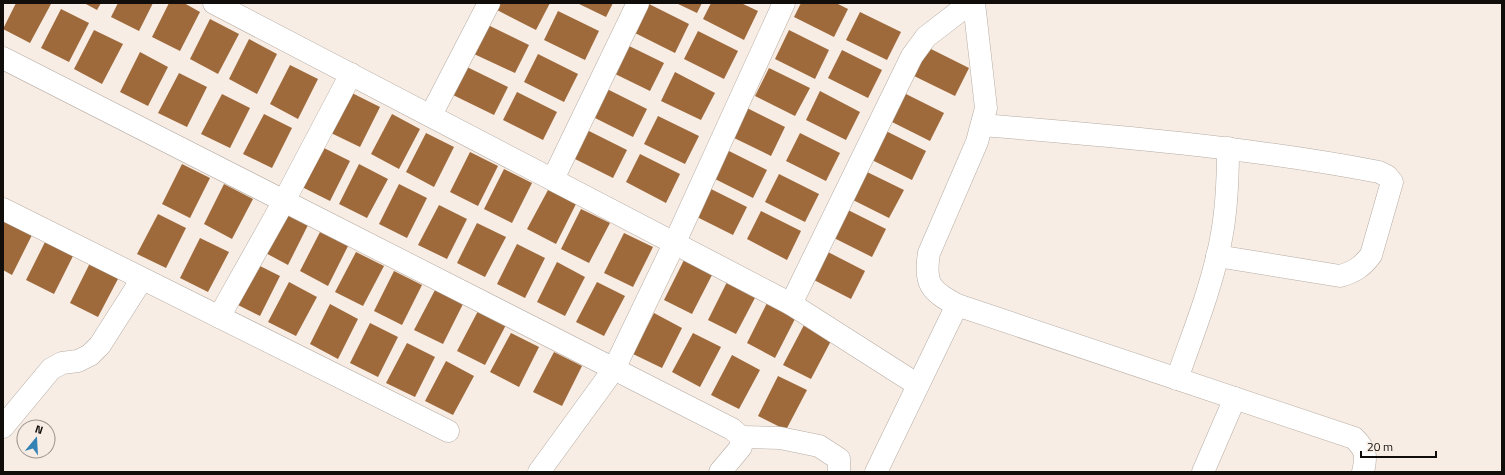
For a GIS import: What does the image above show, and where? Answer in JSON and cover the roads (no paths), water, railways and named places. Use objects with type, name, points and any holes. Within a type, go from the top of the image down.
[{"type":"street","points":[[214,3],[791,304],[918,385]]},
{"type":"street","points":[[431,115],[489,3]]},
{"type":"street","points":[[553,179],[638,3]]},
{"type":"street","points":[[539,472],[614,369],[784,3]]},
{"type":"street","points":[[791,304],[912,56],[926,37],[970,3]]},
{"type":"street","points":[[974,3],[986,108],[982,126],[930,253],[926,270],[930,285],[942,298],[957,305],[1354,438],[1364,447],[1366,459],[1363,472]]},
{"type":"street","points":[[3,58],[732,429],[741,436],[780,438],[819,446],[839,459],[839,472]]},
{"type":"street","points":[[219,317],[284,201],[351,74]]},
{"type":"street","points":[[982,126],[1132,137],[1310,159],[1379,172],[1387,176],[1392,182],[1371,255],[1364,264],[1353,273],[1340,276],[1217,256]]},
{"type":"street","points":[[1177,379],[1209,286],[1217,256],[1225,213],[1228,148]]},
{"type":"street","points":[[3,209],[448,431]]},
{"type":"street","points":[[3,427],[51,369],[62,363],[78,361],[90,355],[100,345],[142,278]]},
{"type":"street","points":[[876,472],[957,305]]},
{"type":"street","points":[[1203,472],[1235,398]]},
{"type":"street","points":[[720,472],[741,447],[741,436]]}]
